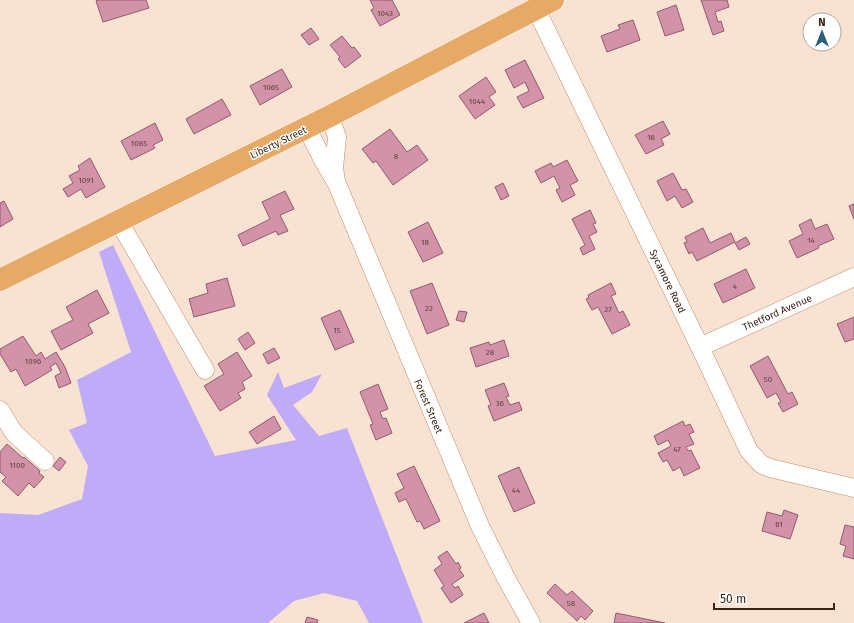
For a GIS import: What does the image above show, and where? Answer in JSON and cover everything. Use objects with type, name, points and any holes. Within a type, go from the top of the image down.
[{"type":"main road","name":"Liberty Street","points":[[0,280],[118,220],[307,128],[544,5]]},
{"type":"street","name":"Sycamore Road","points":[[544,5],[749,451],[757,461],[770,468],[854,488]]},
{"type":"street","name":"Forest Street","points":[[330,116],[336,129],[337,137],[334,168],[336,184]]},
{"type":"street","name":"Forest Street","points":[[307,128],[322,160],[336,184],[476,520],[531,623]]},
{"type":"street","points":[[118,220],[205,370]]},
{"type":"street","name":"Thetford Avenue","points":[[700,347],[854,277]]},
{"type":"street","points":[[0,410],[14,433],[45,461]]},
{"type":"shaded area","points":[[113,245],[215,456],[296,440],[267,395],[278,372],[284,388],[322,374],[312,392],[293,405],[319,436],[347,428],[423,623],[369,623],[357,601],[324,593],[294,601],[268,623],[0,623],[0,513],[38,515],[82,499],[88,466],[69,430],[87,423],[77,380],[131,352],[99,252]]},
{"type":"building","points":[[146,0],[149,8],[103,22],[96,1]]},
{"type":"building","points":[[370,0],[392,0],[400,15],[380,26],[371,10],[374,8]]},
{"type":"building","points":[[701,0],[727,0],[729,7],[715,12],[718,22],[721,21],[724,31],[713,35]]},
{"type":"building","points":[[676,5],[684,30],[665,36],[657,12]]},
{"type":"building","points":[[633,20],[640,40],[607,52],[601,36],[620,29],[618,25]]},
{"type":"building","points":[[311,28],[319,39],[309,45],[301,35]]},
{"type":"building","points":[[342,36],[361,56],[345,68],[338,59],[340,57],[330,45]]},
{"type":"building","points":[[525,60],[544,98],[523,108],[517,97],[529,91],[525,82],[514,88],[505,70]]},
{"type":"building","points":[[282,69],[292,87],[260,105],[250,86]]},
{"type":"building","points":[[486,77],[496,92],[489,97],[495,105],[475,119],[459,96]]},
{"type":"building","points":[[222,99],[231,115],[194,134],[186,119]]},
{"type":"building","points":[[663,121],[670,134],[661,139],[664,145],[646,154],[635,135]]},
{"type":"building","points":[[155,123],[163,140],[153,145],[155,148],[131,160],[121,141]]},
{"type":"building","points":[[390,129],[407,152],[417,145],[428,160],[393,185],[376,161],[373,163],[362,149]]},
{"type":"building","points":[[90,158],[105,187],[86,198],[81,189],[68,197],[63,189],[73,183],[69,176],[80,170],[78,166]]},
{"type":"building","points":[[567,160],[578,181],[570,185],[575,195],[562,202],[556,190],[560,188],[554,176],[541,183],[535,171],[551,163],[553,167]]},
{"type":"building","points":[[673,173],[682,190],[686,189],[693,202],[682,208],[675,196],[667,201],[657,181]]},
{"type":"building","points":[[503,183],[509,196],[501,200],[495,187]]},
{"type":"building","points":[[285,191],[294,209],[280,215],[288,231],[278,235],[276,231],[243,246],[238,235],[270,219],[262,202]]},
{"type":"building","points":[[4,201],[13,219],[0,227],[0,203]]},
{"type":"building","points":[[854,204],[854,219],[849,206]]},
{"type":"building","points":[[590,210],[596,223],[593,224],[597,232],[589,236],[595,249],[583,255],[580,248],[585,245],[572,219]]},
{"type":"building","points":[[811,219],[815,229],[827,224],[834,239],[797,258],[789,241],[803,234],[799,225]]},
{"type":"building","points":[[428,222],[443,253],[423,262],[408,232]]},
{"type":"building","points":[[703,228],[710,243],[731,233],[735,242],[697,261],[692,252],[689,254],[684,243],[687,242],[685,237]]},
{"type":"building","points":[[746,237],[750,244],[739,250],[735,243]]},
{"type":"building","points":[[746,269],[755,288],[723,303],[714,284]]},
{"type":"building","points":[[227,278],[235,306],[194,317],[189,299],[208,293],[206,284]]},
{"type":"building","points":[[432,283],[449,325],[427,334],[410,291]]},
{"type":"building","points":[[611,283],[616,294],[611,296],[619,313],[623,311],[630,325],[612,334],[598,307],[592,310],[586,299],[589,298],[588,295]]},
{"type":"building","points":[[97,290],[109,313],[88,324],[93,333],[61,350],[51,331],[73,320],[66,307]]},
{"type":"building","points":[[340,310],[354,342],[335,350],[321,318]]},
{"type":"building","points":[[459,311],[467,312],[464,322],[456,320]]},
{"type":"building","points":[[854,317],[854,339],[845,342],[837,324]]},
{"type":"building","points":[[248,332],[255,343],[245,350],[238,339]]},
{"type":"building","points":[[23,336],[36,356],[41,352],[45,359],[56,352],[65,367],[71,383],[59,388],[55,376],[61,373],[56,363],[50,367],[52,370],[25,386],[16,369],[11,372],[0,354],[0,349]]},
{"type":"building","points":[[504,340],[509,356],[476,367],[470,348],[489,342],[490,345]]},
{"type":"building","points":[[274,348],[280,358],[268,364],[263,354]]},
{"type":"building","points":[[237,352],[252,376],[242,382],[245,389],[238,393],[241,398],[220,411],[204,386],[224,374],[218,364]]},
{"type":"building","points":[[768,356],[788,394],[792,392],[798,404],[783,412],[778,403],[781,402],[776,393],[767,398],[750,366]]},
{"type":"building","points":[[504,383],[509,396],[506,397],[510,405],[519,402],[522,410],[494,421],[488,406],[491,405],[485,390]]},
{"type":"building","points":[[378,384],[388,409],[380,412],[383,419],[386,418],[392,433],[376,440],[370,425],[373,424],[360,392]]},
{"type":"building","points":[[274,416],[281,429],[257,444],[249,432]]},
{"type":"building","points":[[683,421],[685,426],[690,424],[694,432],[689,434],[694,444],[686,447],[688,451],[691,450],[700,468],[684,476],[680,467],[673,471],[667,460],[663,462],[658,453],[671,446],[668,440],[658,445],[654,436]]},
{"type":"building","points":[[7,444],[40,471],[39,473],[44,477],[34,488],[29,483],[18,496],[2,481],[6,477],[0,472],[0,452]]},
{"type":"building","points":[[60,457],[66,462],[59,471],[53,466]]},
{"type":"building","points":[[414,466],[440,521],[424,529],[420,521],[417,522],[406,499],[399,502],[395,493],[404,488],[397,474]]},
{"type":"building","points":[[519,467],[535,503],[514,512],[498,476]]},
{"type":"building","points":[[784,510],[798,515],[790,539],[762,531],[767,512],[782,516]]},
{"type":"building","points":[[845,525],[854,527],[854,559],[843,556],[846,546],[840,544]]},
{"type":"building","points":[[447,551],[456,564],[458,562],[461,568],[459,569],[464,576],[452,584],[455,588],[458,586],[463,595],[451,603],[441,588],[444,586],[434,570],[442,564],[438,557]]},
{"type":"building","points":[[555,584],[567,595],[572,591],[593,611],[585,620],[581,616],[577,621],[547,593]]},
{"type":"building","points":[[484,613],[489,623],[464,623]]},
{"type":"building","points":[[616,613],[665,623],[614,623]]},
{"type":"building","points":[[307,617],[318,620],[317,623],[305,623]]}]
